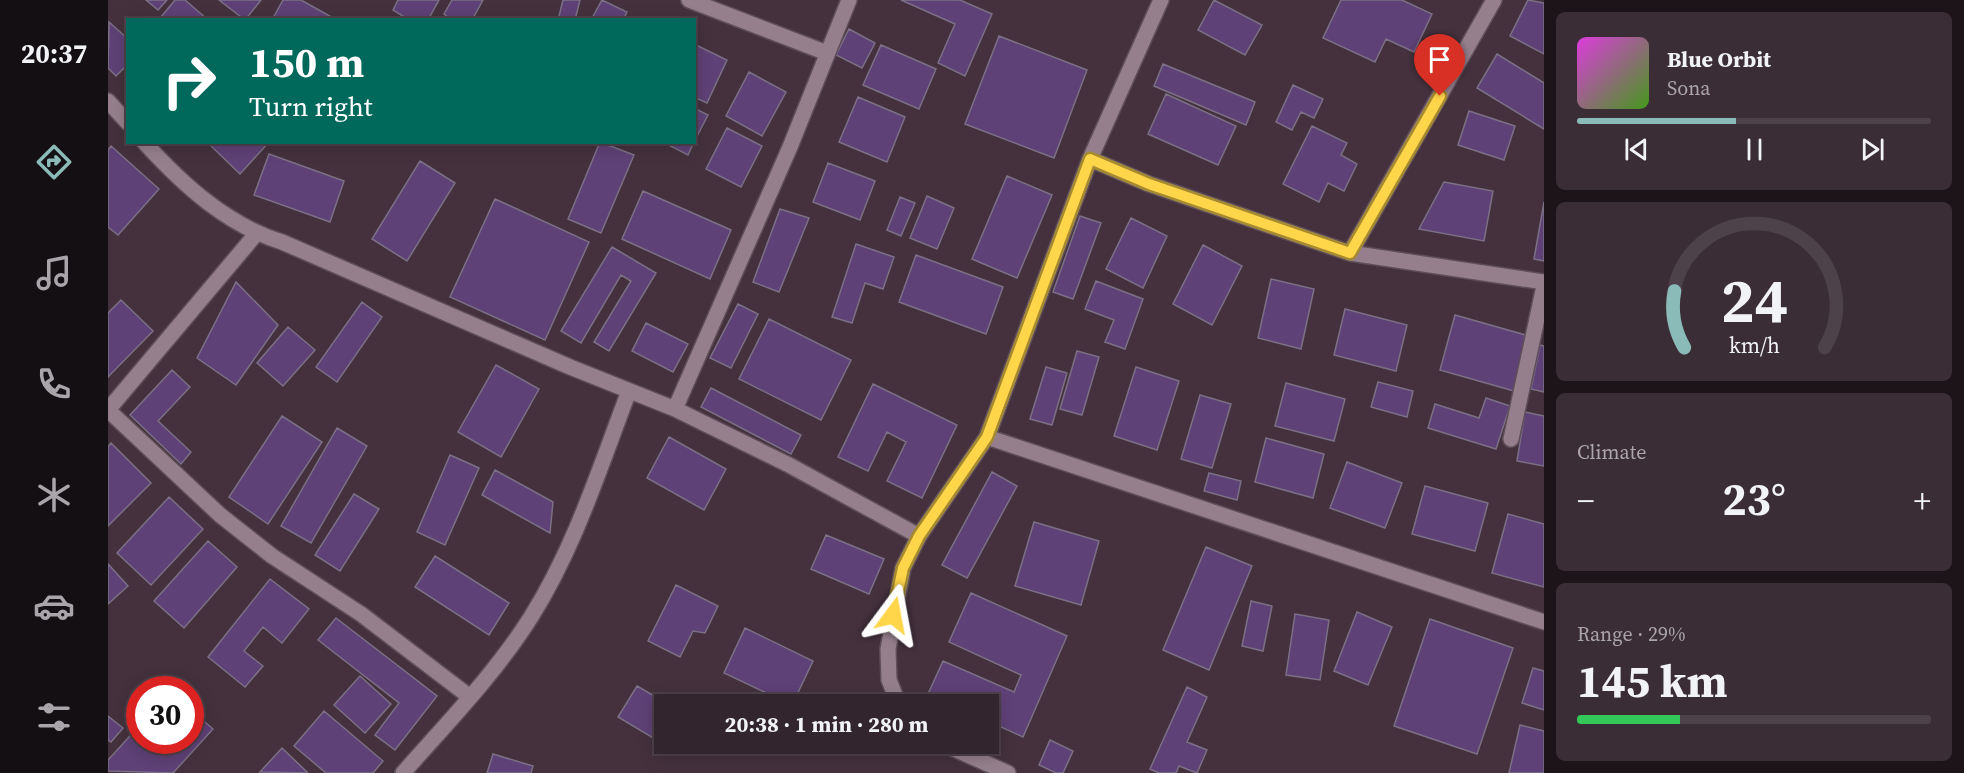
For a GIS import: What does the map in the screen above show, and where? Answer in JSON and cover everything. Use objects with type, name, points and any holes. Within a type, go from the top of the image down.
[{"type":"street","points":[[689,0],[827,53]]},
{"type":"street","points":[[675,409],[790,147],[849,0]]},
{"type":"street","points":[[894,694],[888,680],[888,649],[903,568],[919,536],[987,437],[1090,159],[1161,0]]},
{"type":"street","points":[[1350,253],[1494,0]]},
{"type":"street","points":[[108,101],[126,121]]},
{"type":"street","points":[[146,144],[171,171],[208,203],[256,234],[282,242],[675,409],[789,465],[919,536]]},
{"type":"street","points":[[1090,159],[1149,184],[1350,253],[1544,284],[1511,439]]},
{"type":"street","points":[[256,234],[108,410],[229,522],[272,556],[361,614],[470,697]]},
{"type":"street","points":[[403,773],[470,697],[530,618],[574,536],[629,391]]},
{"type":"street","points":[[987,437],[1544,622]]},
{"type":"street","points":[[965,754],[1008,773]]},
{"type":"building","points":[[146,0],[167,0],[158,10]]},
{"type":"building","points":[[175,0],[185,0],[206,18],[162,18]]},
{"type":"building","points":[[219,0],[261,0],[247,18],[242,18]]},
{"type":"building","points":[[283,0],[301,0],[333,18],[273,18]]},
{"type":"building","points":[[398,0],[439,0],[429,18],[406,18],[393,10]]},
{"type":"building","points":[[452,0],[483,0],[473,18],[449,18],[444,14]]},
{"type":"building","points":[[563,0],[580,0],[576,18],[558,18]]},
{"type":"building","points":[[602,0],[627,12],[624,18],[592,18]]},
{"type":"building","points":[[901,0],[960,0],[992,14],[965,76],[938,63],[955,24]]},
{"type":"building","points":[[1214,0],[1262,25],[1245,55],[1198,30]]},
{"type":"building","points":[[1341,0],[1402,0],[1432,14],[1414,52],[1386,39],[1375,62],[1323,38]]},
{"type":"building","points":[[1528,0],[1544,3],[1544,54],[1510,36]]},
{"type":"building","points":[[109,22],[126,37],[126,66],[116,76],[108,68]]},
{"type":"building","points":[[849,29],[875,43],[862,68],[836,55]]},
{"type":"building","points":[[999,36],[1087,70],[1054,158],[965,124]]},
{"type":"building","points":[[696,45],[727,60],[707,103],[696,98]]},
{"type":"building","points":[[881,45],[936,69],[919,109],[863,85]]},
{"type":"building","points":[[1497,54],[1544,83],[1544,129],[1477,88]]},
{"type":"building","points":[[1163,64],[1255,102],[1246,125],[1154,86]]},
{"type":"building","points":[[749,72],[786,92],[762,136],[726,116]]},
{"type":"building","points":[[1293,85],[1323,99],[1314,118],[1301,112],[1292,130],[1276,122]]},
{"type":"building","points":[[1166,94],[1236,126],[1218,165],[1148,134]]},
{"type":"building","points":[[858,97],[905,117],[887,162],[839,142]]},
{"type":"building","points":[[696,109],[708,115],[696,138]]},
{"type":"building","points":[[1469,111],[1515,126],[1504,160],[1458,145]]},
{"type":"building","points":[[1312,126],[1347,143],[1341,155],[1357,164],[1344,191],[1328,183],[1319,202],[1283,184]]},
{"type":"building","points":[[727,128],[762,146],[741,187],[706,169]]},
{"type":"building","points":[[209,144],[267,144],[240,174]]},
{"type":"building","points":[[599,144],[605,144],[634,155],[601,233],[568,219]]},
{"type":"building","points":[[667,144],[693,144],[688,155]]},
{"type":"building","points":[[111,146],[159,189],[118,235],[108,227],[108,150]]},
{"type":"building","points":[[269,154],[344,181],[330,222],[254,195]]},
{"type":"building","points":[[420,161],[455,183],[407,261],[372,239]]},
{"type":"building","points":[[828,163],[875,181],[860,220],[813,202]]},
{"type":"building","points":[[1007,176],[1052,195],[1017,278],[972,259]]},
{"type":"building","points":[[1444,182],[1493,191],[1484,241],[1419,229]]},
{"type":"building","points":[[643,191],[731,230],[710,279],[622,239]]},
{"type":"building","points":[[927,196],[954,208],[937,249],[910,238]]},
{"type":"building","points":[[900,197],[915,203],[901,236],[887,230]]},
{"type":"building","points":[[495,199],[589,242],[545,340],[450,297]]},
{"type":"building","points":[[1544,202],[1544,261],[1534,259]]},
{"type":"building","points":[[780,209],[809,218],[779,292],[753,282]]},
{"type":"building","points":[[1080,216],[1101,223],[1073,299],[1053,292]]},
{"type":"building","points":[[1131,218],[1167,236],[1143,288],[1106,269]]},
{"type":"building","points":[[856,244],[894,257],[883,289],[865,283],[852,323],[832,317]]},
{"type":"building","points":[[1203,245],[1242,266],[1212,325],[1173,304]]},
{"type":"building","points":[[612,247],[656,273],[609,351],[594,342],[631,281],[621,275],[581,343],[561,331]]},
{"type":"building","points":[[916,255],[1003,287],[986,334],[899,302]]},
{"type":"building","points":[[1271,279],[1314,289],[1301,349],[1258,338]]},
{"type":"building","points":[[1096,281],[1143,299],[1125,349],[1105,342],[1114,320],[1085,309]]},
{"type":"building","points":[[236,282],[278,325],[236,385],[197,358]]},
{"type":"building","points":[[121,300],[153,331],[108,377],[108,313]]},
{"type":"building","points":[[362,302],[382,317],[337,382],[316,367]]},
{"type":"building","points":[[738,304],[758,314],[731,368],[710,358]]},
{"type":"building","points":[[1345,309],[1407,325],[1396,371],[1334,355]]},
{"type":"building","points":[[1455,315],[1529,336],[1514,391],[1440,370]]},
{"type":"building","points":[[769,319],[851,360],[821,420],[739,379]]},
{"type":"building","points":[[646,323],[688,344],[673,372],[632,351]]},
{"type":"building","points":[[288,327],[315,350],[283,386],[257,363]]},
{"type":"building","points":[[1540,345],[1544,346],[1544,392],[1531,389]]},
{"type":"building","points":[[1077,351],[1099,357],[1082,415],[1060,409]]},
{"type":"building","points":[[496,365],[539,389],[501,457],[458,432]]},
{"type":"building","points":[[1046,367],[1067,373],[1052,425],[1030,419]]},
{"type":"building","points":[[1136,367],[1179,381],[1157,450],[1114,436]]},
{"type":"building","points":[[172,370],[190,387],[158,421],[191,452],[181,464],[130,415]]},
{"type":"building","points":[[1378,382],[1413,391],[1407,417],[1371,407]]},
{"type":"building","points":[[1286,383],[1345,399],[1334,441],[1275,426]]},
{"type":"building","points":[[873,384],[957,425],[922,498],[887,481],[906,442],[887,432],[868,471],[838,457]]},
{"type":"building","points":[[711,388],[801,435],[791,454],[701,407]]},
{"type":"building","points":[[1200,395],[1231,404],[1212,468],[1181,459]]},
{"type":"building","points":[[1486,398],[1510,406],[1496,449],[1428,428],[1435,404],[1479,418]]},
{"type":"building","points":[[1525,412],[1544,416],[1544,466],[1517,461]]},
{"type":"building","points":[[282,416],[322,442],[268,524],[229,497]]},
{"type":"building","points":[[337,428],[367,446],[311,543],[281,526]]},
{"type":"building","points":[[669,437],[726,469],[704,510],[647,478]]},
{"type":"building","points":[[1266,438],[1324,454],[1313,498],[1255,482]]},
{"type":"building","points":[[111,443],[151,483],[108,526],[108,447]]},
{"type":"building","points":[[450,455],[479,468],[445,545],[417,532]]},
{"type":"building","points":[[1347,462],[1402,483],[1385,528],[1330,508]]},
{"type":"building","points":[[495,470],[553,502],[550,533],[482,495]]},
{"type":"building","points":[[992,472],[1017,486],[967,578],[942,565]]},
{"type":"building","points":[[1209,473],[1241,481],[1237,500],[1204,491]]},
{"type":"building","points":[[1425,486],[1488,503],[1475,551],[1412,534]]},
{"type":"building","points":[[354,494],[379,509],[340,571],[315,555]]},
{"type":"building","points":[[169,497],[203,529],[151,585],[117,553]]},
{"type":"building","points":[[1508,514],[1544,524],[1544,587],[1492,573]]},
{"type":"building","points":[[1034,522],[1099,541],[1081,605],[1015,586]]},
{"type":"building","points":[[826,535],[884,559],[869,594],[811,569]]},
{"type":"building","points":[[208,541],[237,567],[184,628],[154,601]]},
{"type":"building","points":[[1206,547],[1252,566],[1209,670],[1163,650]]},
{"type":"building","points":[[435,556],[509,603],[489,635],[415,587]]},
{"type":"building","points":[[108,564],[128,586],[108,604]]},
{"type":"building","points":[[270,579],[309,609],[282,643],[263,627],[244,651],[263,666],[245,687],[208,657]]},
{"type":"building","points":[[676,585],[718,606],[705,633],[693,631],[680,657],[648,641]]},
{"type":"building","points":[[971,593],[1067,636],[1023,737],[999,726],[999,694],[928,694],[943,661],[1014,692],[1021,675],[949,642]]},
{"type":"building","points":[[1251,601],[1272,606],[1263,651],[1242,646]]},
{"type":"building","points":[[1357,612],[1392,627],[1368,685],[1334,671]]},
{"type":"building","points":[[1295,614],[1329,620],[1320,680],[1286,675]]},
{"type":"building","points":[[336,618],[437,696],[395,750],[375,735],[399,703],[318,640]]},
{"type":"building","points":[[1430,619],[1513,648],[1477,754],[1394,726]]},
{"type":"building","points":[[745,628],[813,661],[797,694],[769,694],[724,673]]},
{"type":"building","points":[[1533,668],[1544,671],[1544,710],[1522,703]]},
{"type":"building","points":[[360,676],[391,704],[365,733],[334,705]]},
{"type":"building","points":[[637,686],[654,696],[654,738],[618,717]]},
{"type":"building","points":[[1187,687],[1207,697],[1187,742],[1207,750],[1197,773],[1179,766],[1176,773],[1159,773],[1150,769]]},
{"type":"building","points":[[324,711],[383,761],[373,773],[326,773],[294,746]]},
{"type":"building","points":[[108,716],[123,728],[111,742],[108,740]]},
{"type":"building","points":[[204,721],[213,729],[204,739]]},
{"type":"building","points":[[1520,725],[1544,731],[1544,773],[1509,773]]},
{"type":"building","points":[[126,740],[126,754],[190,754],[173,773],[108,771],[108,760]]},
{"type":"building","points":[[1050,740],[1073,751],[1063,773],[1056,773],[1039,765]]},
{"type":"building","points":[[282,748],[308,773],[260,772]]},
{"type":"building","points":[[493,754],[533,766],[531,773],[487,773]]},
{"type":"route","points":[[893,615],[903,568],[919,536],[987,437],[1090,159],[1149,184],[1350,253],[1440,96]]}]
